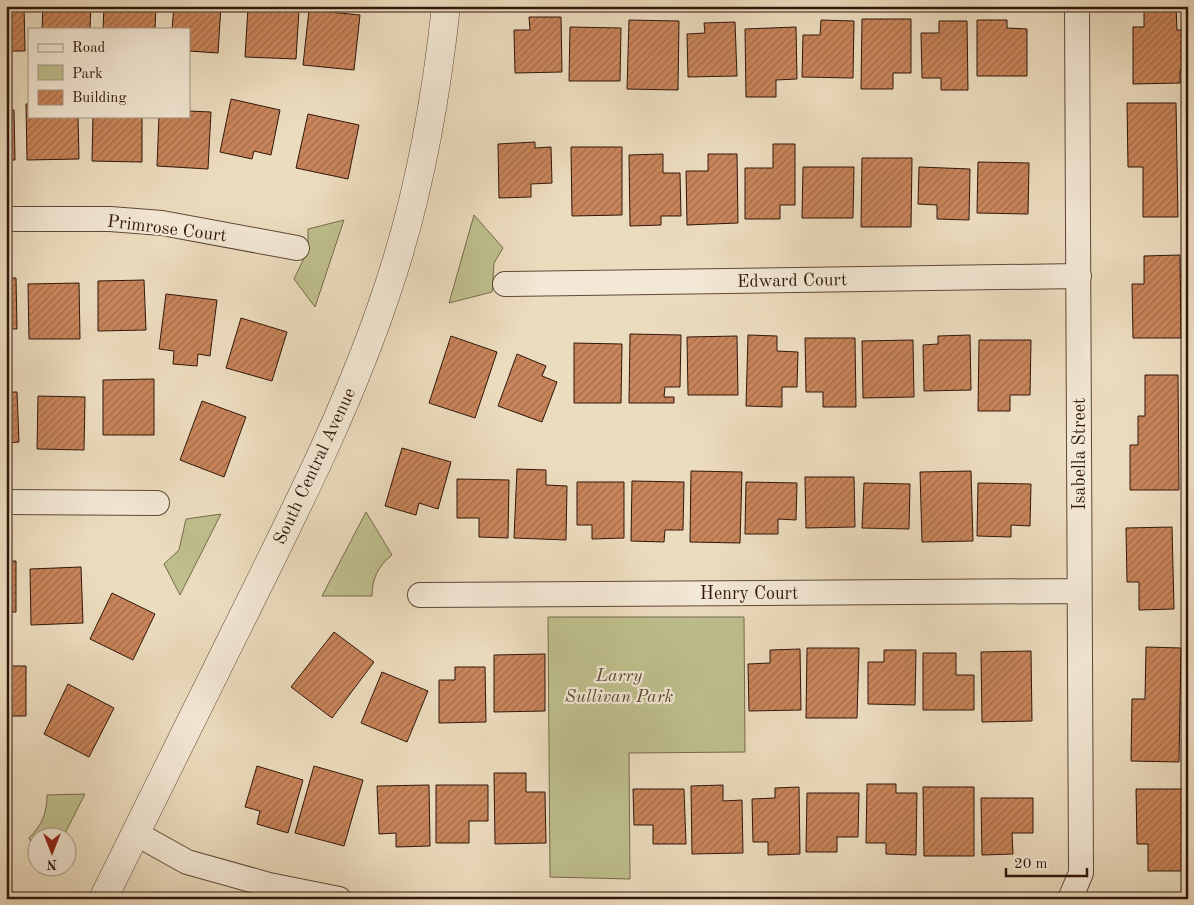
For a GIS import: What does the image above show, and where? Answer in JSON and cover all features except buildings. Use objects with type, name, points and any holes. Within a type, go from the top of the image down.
[{"type":"street","name":"South Central Avenue","points":[[102,899],[323,453],[357,374],[390,284],[414,195],[438,74],[446,6]]},
{"type":"street","name":"Isabella Street","points":[[1070,899],[1081,873],[1077,6]]},
{"type":"street","name":"Primrose Court","points":[[6,219],[110,219],[162,223],[297,248]]},
{"type":"street","name":"Edward Court","points":[[505,284],[1079,276]]},
{"type":"street","points":[[6,502],[157,502]]},
{"type":"street","name":"Henry Court","points":[[420,595],[1079,591]]},
{"type":"street","points":[[135,833],[187,862],[269,885],[339,899]]},
{"type":"green space","points":[[474,215],[503,248],[494,263],[492,292],[449,303]]},
{"type":"green space","points":[[344,220],[315,307],[294,279],[308,250],[308,229]]},
{"type":"green space","points":[[366,512],[392,555],[377,573],[373,584],[372,596],[322,596]]},
{"type":"green space","points":[[221,514],[180,595],[164,564],[179,550],[186,519]]},
{"type":"green space","name":"Larry Sullivan Park","points":[[548,617],[744,617],[745,752],[629,753],[630,879],[550,877]]},
{"type":"green space","points":[[85,794],[68,828],[37,828],[43,818],[47,795]]}]
